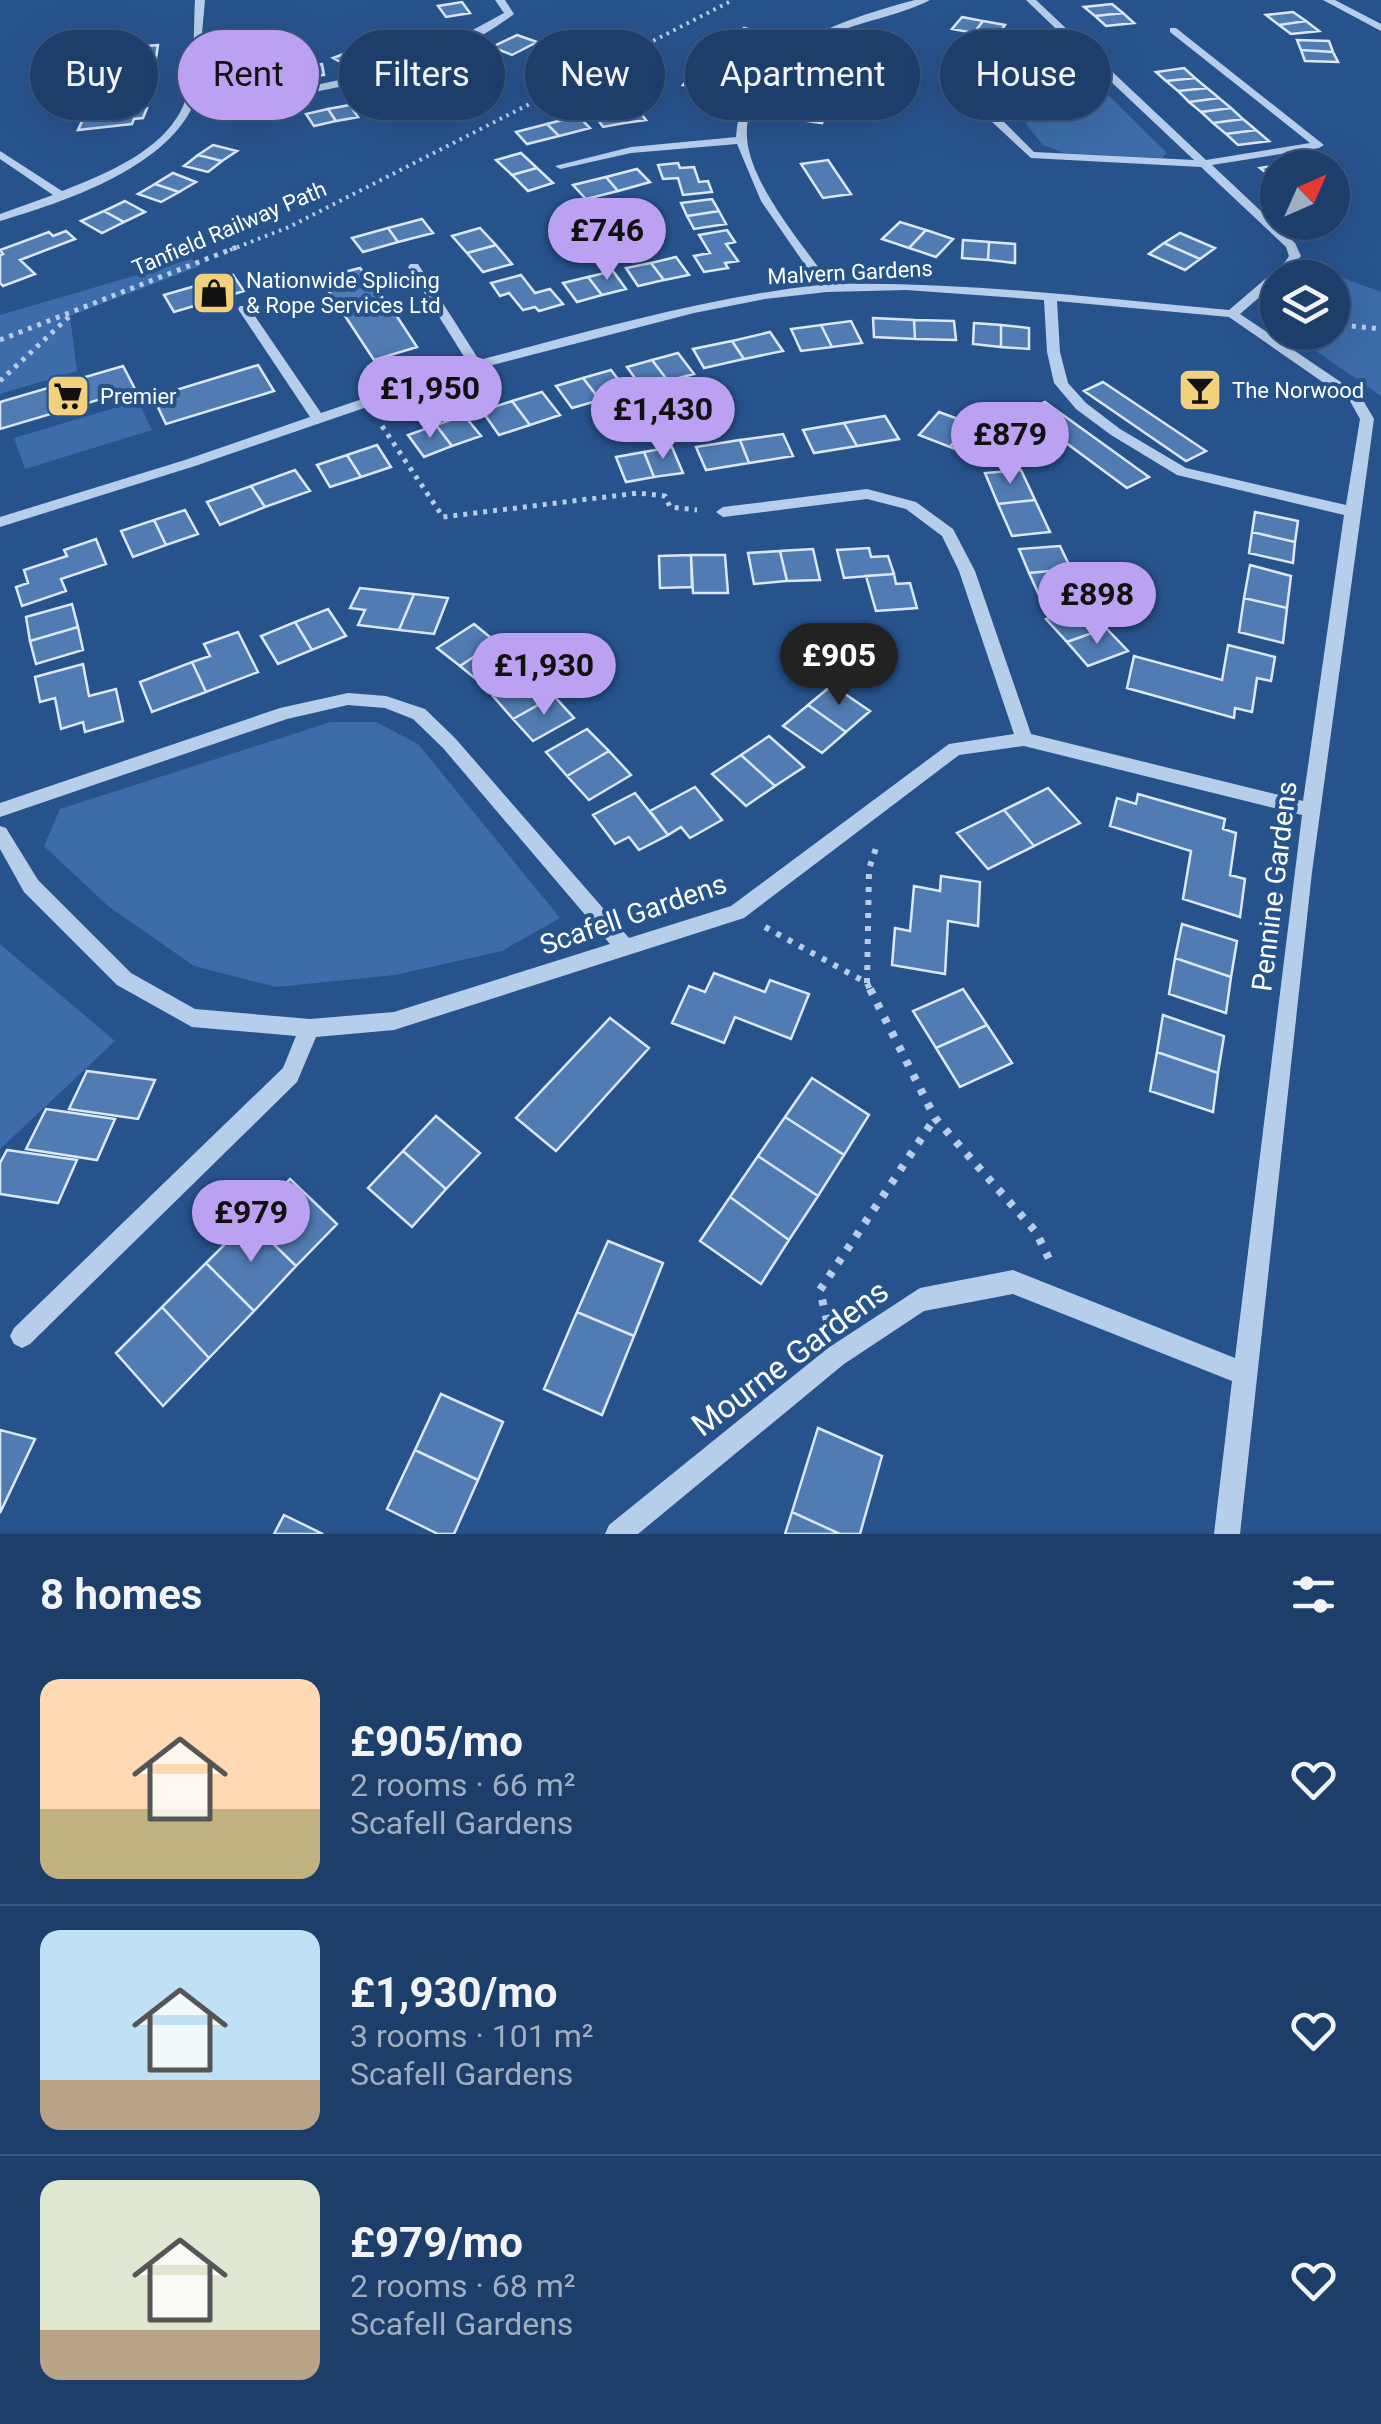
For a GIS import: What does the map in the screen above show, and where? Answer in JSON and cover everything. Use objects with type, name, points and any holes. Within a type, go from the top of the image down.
[{"type":"street","points":[[197,30],[200,0]]},
{"type":"street","points":[[319,91],[387,73],[509,14],[500,0]]},
{"type":"street","points":[[827,288],[757,184],[741,140],[751,97],[786,58],[844,26],[925,0]]},
{"type":"street","points":[[1031,0],[1062,30]]},
{"type":"street","points":[[1328,0],[1381,28]]},
{"type":"street","points":[[996,120],[1031,155],[1201,164],[1319,146],[1173,30]]},
{"type":"street","points":[[1111,78],[1284,237],[1295,256],[1232,314]]},
{"type":"street","points":[[0,218],[62,196],[129,165],[166,137],[178,120]]},
{"type":"street","points":[[560,166],[631,150],[741,140]]},
{"type":"street","points":[[0,154],[62,196]]},
{"type":"street","points":[[414,267],[476,364]]},
{"type":"street","name":"Malvern Gardens","points":[[0,522],[190,463],[476,364],[765,294],[906,286],[1232,314]]},
{"type":"street","points":[[1050,296],[1063,389],[1091,413],[1160,462],[1205,481],[1348,511]]},
{"type":"street","points":[[244,309],[316,417]]},
{"type":"street","name":"Pennine Gardens","points":[[1227,1534],[1310,810],[1338,621],[1348,511],[1366,419],[1362,407],[1339,385],[1232,314]]},
{"type":"street","points":[[723,512],[868,494],[911,505],[948,532],[967,572],[1024,739]]},
{"type":"street","points":[[0,810],[286,712],[348,698],[386,702],[419,714],[449,743],[624,946]]},
{"type":"street","name":"Scafell Gardens","points":[[0,832],[31,886],[124,978],[192,1018],[310,1028],[394,1021],[738,912],[955,749],[1024,739],[1310,810]]},
{"type":"street","points":[[22,1336],[290,1075],[310,1028]]},
{"type":"street","name":"Mourne Gardens","points":[[618,1534],[836,1356],[920,1300],[1013,1282],[1246,1374]]},
{"type":"path","name":"Tanfield Railway Path","points":[[0,340],[289,227],[733,0]]},
{"type":"path","points":[[0,380],[76,310]]},
{"type":"path","points":[[1350,325],[1381,328]]},
{"type":"path","points":[[364,400],[443,517],[638,493],[665,496],[670,507],[723,512]]},
{"type":"path","points":[[892,799],[870,869],[867,983],[934,1118],[1036,1232],[1073,1304]]},
{"type":"path","points":[[738,912],[867,983]]},
{"type":"path","points":[[836,1356],[820,1290],[934,1118]]},
{"type":"shaded area","points":[[1111,98],[1167,153],[1162,158],[1064,153],[1043,145],[1026,124],[1027,120],[1111,120]]},
{"type":"shaded area","points":[[192,259],[200,266],[70,316],[77,371],[0,394],[0,315]]},
{"type":"shaded area","points":[[1350,281],[1381,292],[1381,396],[1315,350],[1350,350]]},
{"type":"shaded area","points":[[138,401],[152,430],[25,469],[14,438]]},
{"type":"shaded area","points":[[331,722],[376,722],[418,744],[560,918],[502,951],[395,975],[276,987],[194,966],[108,906],[44,846],[60,809]]},
{"type":"shaded area","points":[[0,944],[115,1041],[0,1149]]},
{"type":"building","points":[[462,2],[470,13],[446,17],[438,6]]},
{"type":"building","points":[[1112,4],[1123,13],[1095,16],[1084,7]]},
{"type":"building","points":[[1293,12],[1306,21],[1279,25],[1266,15]]},
{"type":"building","points":[[1123,13],[1134,23],[1106,26],[1095,16]]},
{"type":"building","points":[[962,17],[983,21],[976,30],[952,29]]},
{"type":"building","points":[[983,21],[1005,25],[1002,30],[976,30]]},
{"type":"building","points":[[1306,21],[1319,31],[1291,34],[1279,25]]},
{"type":"building","points":[[517,35],[525,38],[525,48],[512,55],[505,52],[505,41]]},
{"type":"building","points":[[1297,40],[1329,41],[1333,52],[1301,50]]},
{"type":"building","points":[[1301,50],[1333,52],[1338,62],[1305,61]]},
{"type":"building","points":[[1184,68],[1195,78],[1166,81],[1156,72]]},
{"type":"building","points":[[1195,78],[1207,88],[1178,91],[1166,81]]},
{"type":"building","points":[[1207,88],[1219,98],[1189,102],[1178,91]]},
{"type":"building","points":[[1219,98],[1231,108],[1201,112],[1189,102]]},
{"type":"building","points":[[339,107],[342,120],[336,121],[328,109]]},
{"type":"building","points":[[1231,108],[1243,119],[1213,123],[1201,112]]},
{"type":"building","points":[[328,109],[336,121],[314,126],[310,120],[319,120],[319,111]]},
{"type":"building","points":[[1243,119],[1256,130],[1226,134],[1213,123]]},
{"type":"building","points":[[83,120],[134,120],[132,124],[78,130]]},
{"type":"building","points":[[582,120],[590,128],[559,136],[547,124]]},
{"type":"building","points":[[598,120],[625,123],[603,127]]},
{"type":"building","points":[[547,124],[559,136],[527,144],[516,132]]},
{"type":"building","points":[[1256,130],[1269,141],[1238,145],[1226,134]]},
{"type":"building","points":[[213,145],[237,151],[222,161],[198,155]]},
{"type":"building","points":[[521,153],[537,168],[512,175],[496,160]]},
{"type":"building","points":[[198,155],[222,161],[208,172],[184,166]]},
{"type":"building","points":[[828,160],[851,194],[823,198],[801,164]]},
{"type":"building","points":[[678,163],[680,168],[694,167],[699,182],[708,181],[712,192],[683,195],[678,178],[663,179],[658,165]]},
{"type":"building","points":[[537,168],[553,183],[528,191],[512,175]]},
{"type":"building","points":[[637,169],[650,182],[618,191],[606,177]]},
{"type":"building","points":[[173,173],[196,182],[179,192],[155,184]]},
{"type":"building","points":[[606,177],[618,191],[586,199],[573,185]]},
{"type":"building","points":[[155,184],[179,192],[161,202],[138,194]]},
{"type":"building","points":[[712,199],[719,211],[687,216],[681,203]]},
{"type":"building","points":[[125,201],[145,212],[124,222],[104,211]]},
{"type":"building","points":[[104,211],[124,222],[102,233],[81,221]]},
{"type":"building","points":[[719,211],[726,224],[694,229],[687,216]]},
{"type":"building","points":[[422,219],[433,233],[398,242],[388,228]]},
{"type":"building","points":[[900,222],[926,230],[909,248],[882,239]]},
{"type":"building","points":[[388,228],[398,242],[363,252],[352,238]]},
{"type":"building","points":[[480,228],[496,245],[467,253],[452,236]]},
{"type":"building","points":[[727,230],[735,242],[726,244],[738,261],[725,263],[728,268],[704,272],[694,256],[710,253],[699,235]]},
{"type":"building","points":[[926,230],[953,239],[936,257],[909,248]]},
{"type":"building","points":[[66,231],[75,239],[20,260],[35,274],[3,286],[0,283],[0,250],[49,232],[53,236]]},
{"type":"building","points":[[1180,233],[1215,248],[1200,259],[1164,243]]},
{"type":"building","points":[[963,240],[989,242],[988,260],[962,258]]},
{"type":"building","points":[[989,242],[1015,244],[1015,263],[988,260]]},
{"type":"building","points":[[1164,243],[1200,259],[1185,270],[1149,254]]},
{"type":"building","points":[[496,245],[512,264],[483,272],[467,253]]},
{"type":"building","points":[[676,257],[689,275],[664,280],[651,263]]},
{"type":"building","points":[[651,263],[664,280],[638,286],[626,268]]},
{"type":"building","points":[[360,268],[417,347],[374,360],[320,278]]},
{"type":"building","points":[[613,271],[626,289],[602,295],[588,277]]},
{"type":"building","points":[[233,275],[244,291],[174,312],[164,295]]},
{"type":"building","points":[[521,275],[535,293],[550,289],[563,304],[539,311],[535,307],[523,310],[509,293],[500,296],[491,283]]},
{"type":"building","points":[[588,277],[602,295],[577,302],[563,283]]},
{"type":"building","points":[[873,318],[914,320],[915,339],[874,337]]},
{"type":"building","points":[[914,320],[954,321],[956,340],[915,339]]},
{"type":"building","points":[[851,321],[862,343],[832,347],[821,325]]},
{"type":"building","points":[[974,323],[1001,325],[1001,347],[973,344]]},
{"type":"building","points":[[821,325],[832,347],[801,351],[791,329]]},
{"type":"building","points":[[1001,325],[1029,328],[1029,349],[1001,347]]},
{"type":"building","points":[[770,332],[783,351],[744,359],[732,341]]},
{"type":"building","points":[[732,341],[744,359],[704,368],[693,349]]},
{"type":"building","points":[[678,353],[694,374],[668,381],[652,360]]},
{"type":"building","points":[[652,360],[668,381],[642,388],[627,367]]},
{"type":"building","points":[[258,365],[274,391],[166,424],[153,397]]},
{"type":"building","name":"Premier","points":[[123,366],[135,389],[0,429],[0,402]]},
{"type":"building","points":[[611,370],[627,391],[600,400],[583,378]]},
{"type":"building","points":[[583,378],[600,400],[572,408],[556,386]]},
{"type":"building","points":[[1103,382],[1206,451],[1186,461],[1084,391]]},
{"type":"building","points":[[542,392],[560,415],[530,425],[512,401]]},
{"type":"building","points":[[512,401],[530,425],[499,435],[482,411]]},
{"type":"building","points":[[1045,402],[1149,477],[1127,488],[1023,411]]},
{"type":"building","points":[[939,412],[969,423],[950,447],[919,435]]},
{"type":"building","points":[[464,415],[481,436],[452,446],[436,425]]},
{"type":"building","points":[[885,416],[899,439],[857,446],[844,423]]},
{"type":"building","points":[[844,423],[857,446],[814,453],[803,430]]},
{"type":"building","points":[[969,423],[1000,435],[982,459],[950,447]]},
{"type":"building","points":[[436,425],[452,446],[424,457],[408,435]]},
{"type":"building","points":[[783,434],[793,456],[749,463],[740,440]]},
{"type":"building","points":[[740,440],[749,463],[706,470],[696,447]]},
{"type":"building","points":[[377,445],[391,467],[361,477],[347,455]]},
{"type":"building","points":[[672,447],[683,473],[654,477],[644,452]]},
{"type":"building","points":[[644,452],[654,477],[626,482],[616,457]]},
{"type":"building","points":[[347,455],[361,477],[330,487],[317,465]]},
{"type":"building","points":[[295,470],[310,491],[265,507],[251,486]]},
{"type":"building","points":[[1021,470],[1035,500],[998,504],[985,473]]},
{"type":"building","points":[[251,486],[265,507],[220,525],[207,502]]},
{"type":"building","points":[[1035,500],[1050,532],[1012,536],[998,504]]},
{"type":"building","points":[[185,510],[198,534],[166,545],[154,520]]},
{"type":"building","points":[[1255,512],[1298,521],[1295,542],[1252,532]]},
{"type":"building","points":[[154,520],[166,545],[133,557],[121,531]]},
{"type":"building","points":[[1252,532],[1295,542],[1293,563],[1249,553]]},
{"type":"building","points":[[96,539],[106,564],[61,579],[66,591],[22,606],[16,587],[28,583],[24,570],[67,556],[64,550]]},
{"type":"building","points":[[1060,546],[1071,569],[1029,573],[1019,549]]},
{"type":"building","points":[[869,548],[871,557],[888,556],[894,574],[844,578],[837,550]]},
{"type":"building","points":[[813,549],[820,580],[787,581],[780,551]]},
{"type":"building","points":[[780,551],[787,581],[754,584],[748,553]]},
{"type":"building","points":[[691,555],[725,555],[728,593],[693,593]]},
{"type":"building","points":[[691,555],[692,587],[660,588],[659,556]]},
{"type":"building","points":[[1250,565],[1291,576],[1287,608],[1244,598]]},
{"type":"building","points":[[1071,569],[1082,593],[1040,597],[1029,573]]},
{"type":"building","points":[[894,574],[896,584],[910,583],[917,608],[876,611],[866,576]]},
{"type":"building","points":[[360,588],[414,594],[399,630],[358,625],[365,610],[350,608]]},
{"type":"building","points":[[414,594],[448,598],[434,634],[399,630]]},
{"type":"building","points":[[1244,598],[1287,608],[1283,643],[1239,632]]},
{"type":"building","points":[[72,604],[78,627],[30,641],[26,617]]},
{"type":"building","points":[[1085,605],[1106,628],[1067,642],[1046,619]]},
{"type":"building","points":[[328,609],[346,636],[312,650],[295,622]]},
{"type":"building","points":[[295,622],[312,650],[278,664],[261,636]]},
{"type":"building","points":[[474,624],[496,642],[460,666],[437,648]]},
{"type":"building","points":[[78,627],[83,650],[36,664],[30,641]]},
{"type":"building","points":[[1106,628],[1128,651],[1088,666],[1067,642]]},
{"type":"building","points":[[238,632],[258,672],[206,692],[192,662],[210,656],[204,644]]},
{"type":"building","points":[[496,642],[518,660],[482,684],[460,666]]},
{"type":"building","points":[[1228,645],[1275,657],[1271,681],[1257,678],[1252,712],[1235,708],[1234,718],[1127,688],[1134,656],[1222,680]]},
{"type":"building","points":[[192,662],[206,692],[152,712],[140,682]]},
{"type":"building","points":[[83,664],[89,696],[116,689],[123,721],[85,732],[83,722],[61,729],[55,698],[40,702],[35,677]]},
{"type":"building","points":[[535,674],[554,696],[513,719],[493,696]]},
{"type":"building","points":[[832,685],[870,711],[846,732],[808,705]]},
{"type":"building","points":[[554,696],[574,718],[533,741],[513,719]]},
{"type":"building","points":[[808,705],[846,732],[822,753],[783,726]]},
{"type":"building","points":[[587,729],[609,751],[567,776],[546,752]]},
{"type":"building","points":[[769,736],[804,767],[775,786],[741,755]]},
{"type":"building","points":[[609,751],[631,775],[589,800],[567,776]]},
{"type":"building","points":[[741,755],[775,786],[746,806],[712,774]]},
{"type":"building","points":[[695,787],[722,820],[690,838],[681,827],[668,835],[650,811]]},
{"type":"building","points":[[1048,788],[1080,823],[1034,846],[1004,810]]},
{"type":"building","points":[[635,793],[668,835],[639,850],[629,837],[615,844],[593,815]]},
{"type":"building","points":[[1138,794],[1225,819],[1223,829],[1236,833],[1230,875],[1245,879],[1240,917],[1183,899],[1191,851],[1110,826],[1117,798],[1136,804]]},
{"type":"building","points":[[1004,810],[1034,846],[988,869],[957,833]]},
{"type":"building","points":[[941,876],[980,882],[978,926],[948,921],[945,974],[892,965],[895,928],[910,931],[914,886],[940,891]]},
{"type":"building","points":[[1182,924],[1237,941],[1231,977],[1175,958]]},
{"type":"building","points":[[1175,958],[1231,977],[1226,1013],[1169,994]]},
{"type":"building","points":[[714,973],[765,992],[770,980],[809,994],[791,1039],[735,1017],[724,1043],[672,1023],[689,986],[705,992]]},
{"type":"building","points":[[963,989],[987,1025],[936,1048],[913,1011]]},
{"type":"building","points":[[1163,1015],[1224,1036],[1218,1073],[1157,1052]]},
{"type":"building","points":[[610,1018],[649,1048],[556,1151],[516,1118]]},
{"type":"building","points":[[987,1025],[1012,1063],[960,1087],[936,1048]]},
{"type":"building","points":[[1157,1052],[1218,1073],[1213,1112],[1150,1091]]},
{"type":"building","points":[[87,1071],[155,1080],[138,1119],[69,1109]]},
{"type":"building","points":[[812,1078],[869,1115],[844,1155],[785,1117]]},
{"type":"building","points":[[46,1109],[115,1119],[97,1160],[26,1149]]},
{"type":"building","points":[[436,1116],[480,1153],[446,1189],[403,1151]]},
{"type":"building","points":[[785,1117],[844,1155],[818,1196],[758,1156]]},
{"type":"building","points":[[7,1150],[77,1160],[58,1203],[0,1194],[0,1163]]},
{"type":"building","points":[[403,1151],[446,1189],[412,1227],[368,1188]]},
{"type":"building","points":[[758,1156],[818,1196],[789,1240],[730,1197]]},
{"type":"building","points":[[290,1179],[337,1224],[296,1266],[249,1220]]},
{"type":"building","points":[[730,1197],[789,1240],[761,1284],[700,1241]]},
{"type":"building","points":[[249,1220],[296,1266],[254,1311],[206,1263]]},
{"type":"building","points":[[608,1241],[663,1263],[634,1336],[577,1312]]},
{"type":"building","points":[[206,1263],[254,1311],[209,1358],[162,1307]]},
{"type":"building","points":[[162,1307],[209,1358],[163,1406],[116,1353]]},
{"type":"building","points":[[577,1312],[634,1336],[602,1415],[544,1389]]},
{"type":"building","points":[[441,1394],[503,1422],[478,1480],[415,1450]]},
{"type":"building","points":[[818,1428],[882,1456],[860,1534],[840,1534],[792,1512]]},
{"type":"building","points":[[0,1430],[35,1439],[0,1513]]},
{"type":"building","points":[[415,1450],[478,1480],[454,1534],[438,1534],[387,1509]]},
{"type":"building","points":[[792,1512],[840,1534],[785,1534]]},
{"type":"building","points":[[284,1515],[323,1534],[274,1534]]},
{"type":"place","name":"Nationwide Splicing & Rope Services Ltd","points":[[214,293]]},
{"type":"place","name":"The Norwood","points":[[1200,390]]},
{"type":"place","name":"Premier","points":[[68,396]]}]
